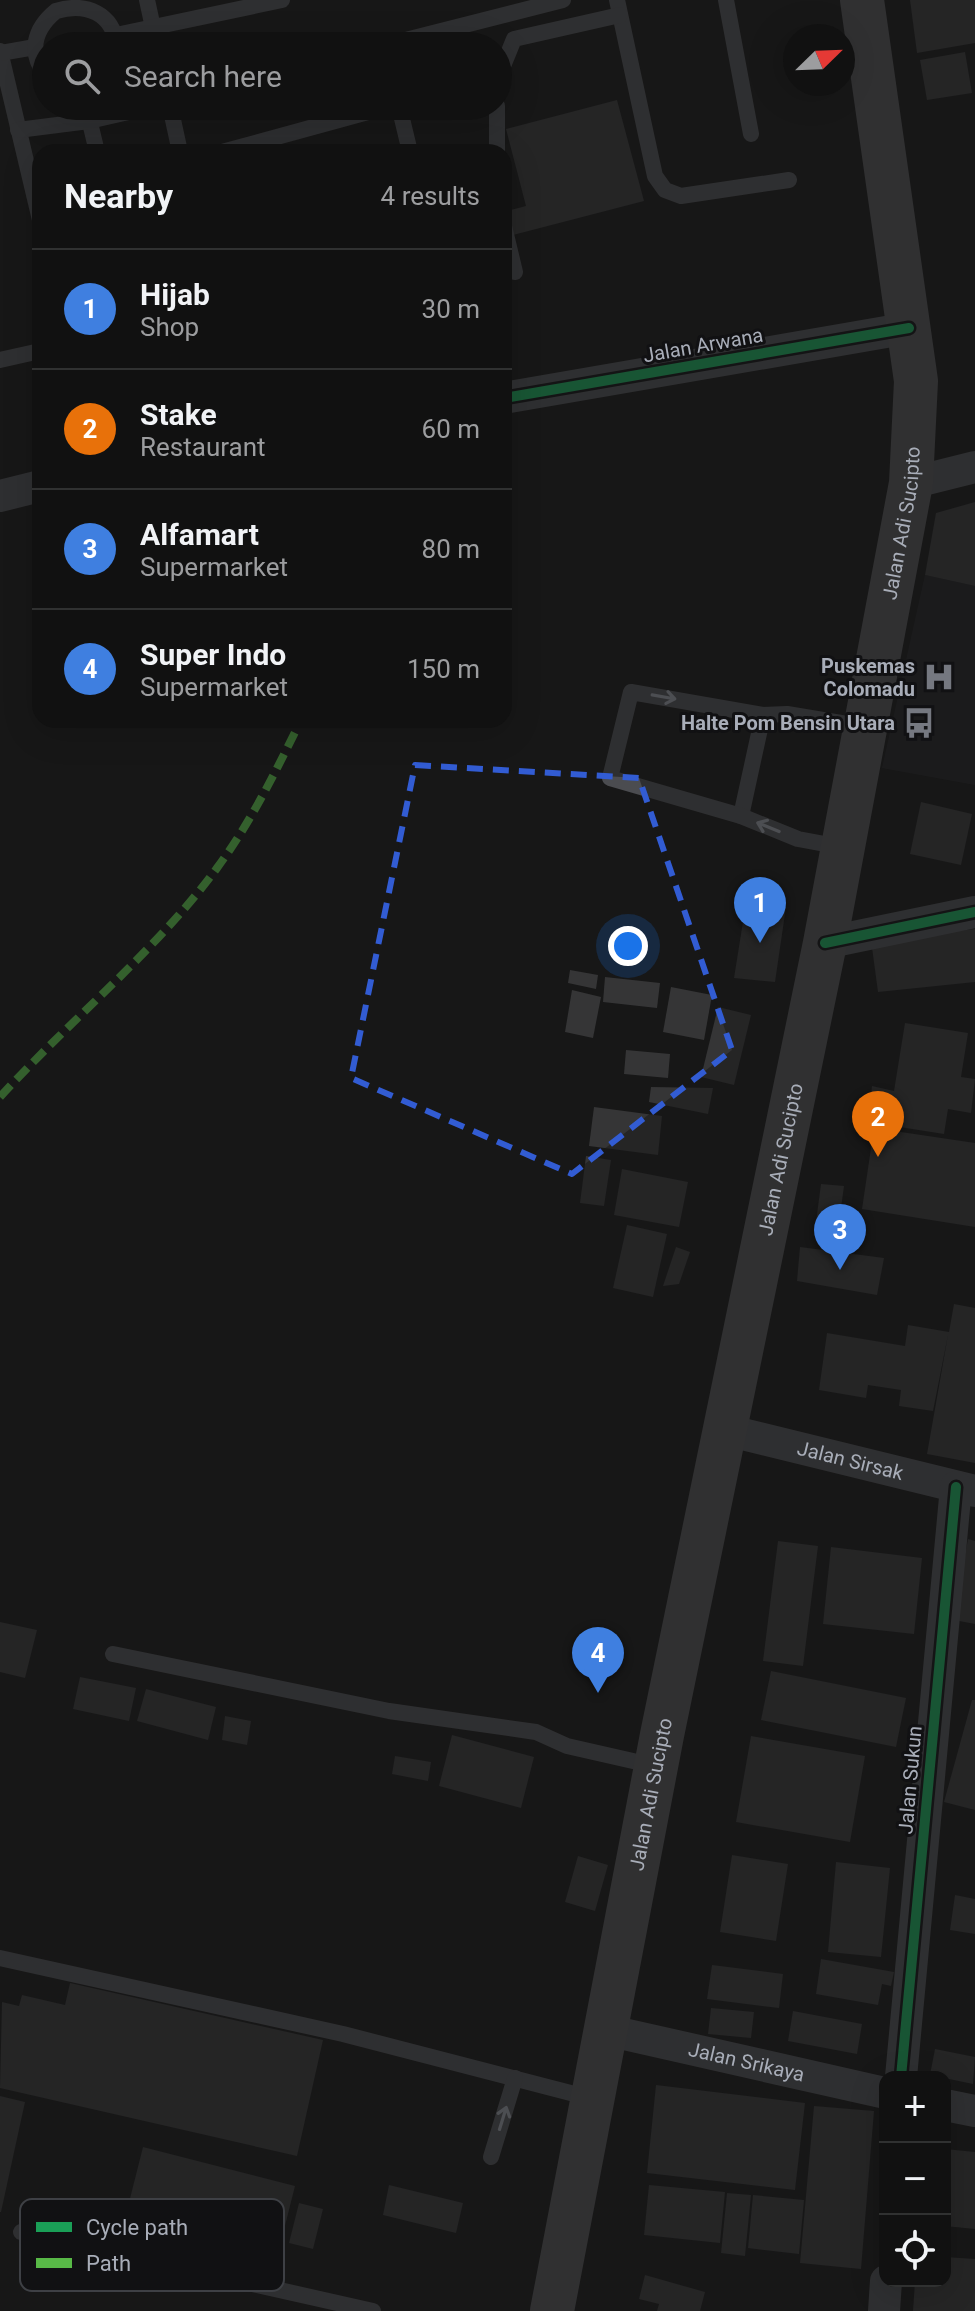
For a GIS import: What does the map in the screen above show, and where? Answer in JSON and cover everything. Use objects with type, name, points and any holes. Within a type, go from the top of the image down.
[{"type":"highway","name":"Jalan Adi Sucipto","points":[[552,2311],[656,1766],[825,943],[911,483],[916,381],[862,0]]},
{"type":"street","name":"Jalan Arwana","points":[[512,397],[909,328]]},
{"type":"street","points":[[911,483],[975,467]]},
{"type":"street","points":[[0,496],[32,488]]},
{"type":"street","points":[[825,943],[975,912]]},
{"type":"street","name":"Jalan Sirsak","points":[[726,1430],[966,1489]]},
{"type":"street","name":"Jalan Sukun","points":[[902,2071],[966,1489]]},
{"type":"street","name":"Jalan Srikaya","points":[[606,2030],[879,2092]]},
{"type":"street","points":[[951,2106],[975,2111]]},
{"type":"street","points":[[884,2311],[886,2287]]},
{"type":"lane","points":[[147,0],[153,32]]},
{"type":"lane","points":[[138,32],[282,0]]},
{"type":"lane","points":[[464,32],[563,0]]},
{"type":"lane","points":[[726,0],[751,134]]},
{"type":"lane","points":[[41,32],[45,20],[69,3],[98,13],[111,32]]},
{"type":"lane","points":[[512,44],[514,39],[619,8],[655,176],[665,190],[681,196],[789,180]]},
{"type":"lane","points":[[32,47],[0,52],[32,187]]},
{"type":"lane","points":[[18,130],[59,120]]},
{"type":"lane","points":[[90,120],[95,144]]},
{"type":"lane","points":[[173,120],[178,144]]},
{"type":"lane","points":[[251,144],[339,120]]},
{"type":"lane","points":[[402,120],[408,144]]},
{"type":"lane","points":[[497,120],[497,144]]},
{"type":"lane","points":[[512,259],[515,272]]},
{"type":"lane","points":[[0,360],[32,353]]},
{"type":"lane","points":[[843,847],[798,839],[741,816],[610,778],[631,692],[763,715],[787,714],[865,727]]},
{"type":"lane","points":[[741,816],[763,715]]},
{"type":"lane","points":[[113,1654],[389,1711],[536,1732],[567,1746],[656,1766]]},
{"type":"lane","points":[[0,1958],[343,2034],[594,2099]]},
{"type":"lane","points":[[491,2157],[515,2078]]},
{"type":"lane","points":[[284,2291],[373,2311]]},
{"type":"highlighted area","points":[[415,765],[639,778],[732,1050],[572,1174],[351,1078]]},
{"type":"shaded area","name":"Puskemas Colomadu","points":[[925,575],[975,586],[975,785],[882,768]]},
{"type":"building","points":[[910,0],[975,0],[975,43],[917,53]]},
{"type":"building","points":[[965,52],[972,93],[927,100],[920,60]]},
{"type":"building","points":[[617,100],[644,201],[513,235],[512,210],[526,206],[506,129]]},
{"type":"building","points":[[975,502],[975,586],[925,575],[936,513]]},
{"type":"building","points":[[921,802],[972,814],[961,865],[910,854]]},
{"type":"building","points":[[746,903],[786,907],[775,982],[734,978]]},
{"type":"building","points":[[975,929],[975,982],[878,992],[871,940]]},
{"type":"building","points":[[570,970],[598,975],[596,989],[568,983]]},
{"type":"building","points":[[605,977],[660,983],[657,1008],[603,1002]]},
{"type":"building","points":[[671,987],[712,995],[704,1040],[663,1032]]},
{"type":"building","points":[[572,990],[601,997],[593,1038],[565,1032]]},
{"type":"building","points":[[718,1007],[751,1015],[734,1085],[701,1077]]},
{"type":"building","points":[[905,1023],[968,1033],[961,1077],[975,1079],[971,1113],[948,1109],[944,1134],[868,1122],[872,1086],[894,1091]]},
{"type":"building","points":[[626,1050],[670,1054],[668,1078],[624,1074]]},
{"type":"building","points":[[651,1087],[713,1088],[708,1114],[649,1102]]},
{"type":"building","points":[[594,1107],[662,1116],[658,1155],[589,1146]]},
{"type":"building","points":[[874,1128],[975,1143],[975,1227],[862,1209]]},
{"type":"building","points":[[586,1156],[611,1160],[604,1206],[580,1203]]},
{"type":"building","points":[[622,1169],[688,1182],[679,1227],[614,1215]]},
{"type":"building","points":[[821,1184],[844,1186],[839,1223],[816,1222]]},
{"type":"building","points":[[627,1225],[667,1234],[653,1297],[613,1288]]},
{"type":"building","points":[[676,1247],[690,1252],[679,1284],[663,1286]]},
{"type":"building","points":[[800,1247],[884,1258],[877,1295],[797,1281]]},
{"type":"building","points":[[954,1304],[975,1308],[975,1463],[927,1454],[948,1335],[933,1411],[899,1406],[901,1390],[868,1385],[866,1398],[819,1390],[827,1333],[905,1346],[908,1325],[949,1332]]},
{"type":"building","points":[[968,1539],[975,1541],[975,1624],[954,1620]]},
{"type":"building","points":[[778,1541],[818,1546],[803,1666],[763,1661]]},
{"type":"building","points":[[831,1547],[922,1558],[914,1634],[823,1624]]},
{"type":"building","points":[[0,1622],[37,1630],[25,1678],[0,1672]]},
{"type":"building","points":[[771,1671],[906,1698],[896,1747],[761,1720]]},
{"type":"building","points":[[80,1677],[136,1688],[129,1721],[73,1709]]},
{"type":"building","points":[[146,1689],[216,1707],[208,1740],[137,1721]]},
{"type":"building","points":[[972,1700],[975,1700],[975,1810],[944,1802]]},
{"type":"building","points":[[225,1716],[251,1721],[247,1745],[222,1740]]},
{"type":"building","points":[[452,1735],[534,1757],[521,1808],[439,1786]]},
{"type":"building","points":[[751,1736],[865,1756],[850,1842],[736,1822]]},
{"type":"building","points":[[395,1756],[431,1762],[428,1781],[392,1774]]},
{"type":"building","points":[[732,1855],[788,1864],[776,1941],[720,1932]]},
{"type":"building","points":[[578,1856],[608,1865],[595,1911],[565,1902]]},
{"type":"building","points":[[836,1862],[890,1868],[881,1957],[828,1952]]},
{"type":"building","points":[[955,1895],[975,1899],[975,1934],[950,1930]]},
{"type":"building","points":[[821,1959],[894,1972],[891,1986],[882,1984],[878,2005],[816,1994]]},
{"type":"building","points":[[712,1965],[783,1974],[779,2008],[707,1999]]},
{"type":"building","points":[[70,1983],[323,2040],[297,2156],[0,2088],[2,2002],[19,2006],[22,1995],[65,2005]]},
{"type":"building","points":[[711,2008],[754,2012],[751,2038],[708,2034]]},
{"type":"building","points":[[793,2011],[862,2024],[857,2054],[788,2041]]},
{"type":"building","points":[[935,2049],[975,2057],[973,2084],[951,2079],[951,2071],[931,2071]]},
{"type":"building","points":[[656,2085],[805,2103],[795,2190],[647,2173]]},
{"type":"building","points":[[0,2096],[25,2102],[1,2212],[0,2212]]},
{"type":"building","points":[[814,2106],[874,2111],[861,2269],[800,2263]]},
{"type":"building","points":[[143,2147],[295,2186],[284,2230],[284,2199],[130,2199]]},
{"type":"building","points":[[951,2150],[975,2152],[975,2229],[951,2227]]},
{"type":"building","points":[[389,2185],[463,2203],[456,2233],[383,2215]]},
{"type":"building","points":[[649,2185],[725,2192],[720,2243],[644,2235]]},
{"type":"building","points":[[727,2193],[751,2195],[745,2256],[721,2253]]},
{"type":"building","points":[[753,2195],[804,2200],[799,2254],[748,2248]]},
{"type":"building","points":[[299,2203],[323,2209],[313,2249],[289,2243]]},
{"type":"building","points":[[951,2257],[975,2259],[975,2311],[913,2311],[915,2287],[951,2287]]},
{"type":"building","points":[[645,2275],[705,2292],[700,2311],[657,2311],[659,2304],[639,2299]]},
{"type":"marked path","points":[[0,1097],[140,957],[193,899],[241,833],[297,728]]},
{"type":"cycle path","points":[[512,397],[909,328]]},
{"type":"cycle path","points":[[825,943],[975,912]]},
{"type":"cycle path","points":[[902,2071],[956,1487]]},
{"type":"place","name":"Puskemas Colomadu","points":[[939,677]]},
{"type":"place","name":"Halte Pom Bensin Utara","points":[[919,723]]},
{"type":"place","name":"Hijab","points":[[760,943]]},
{"type":"place","name":"Stake","points":[[878,1157]]},
{"type":"place","name":"Alfamart","points":[[840,1270]]},
{"type":"place","name":"Super Indo","points":[[598,1693]]}]
